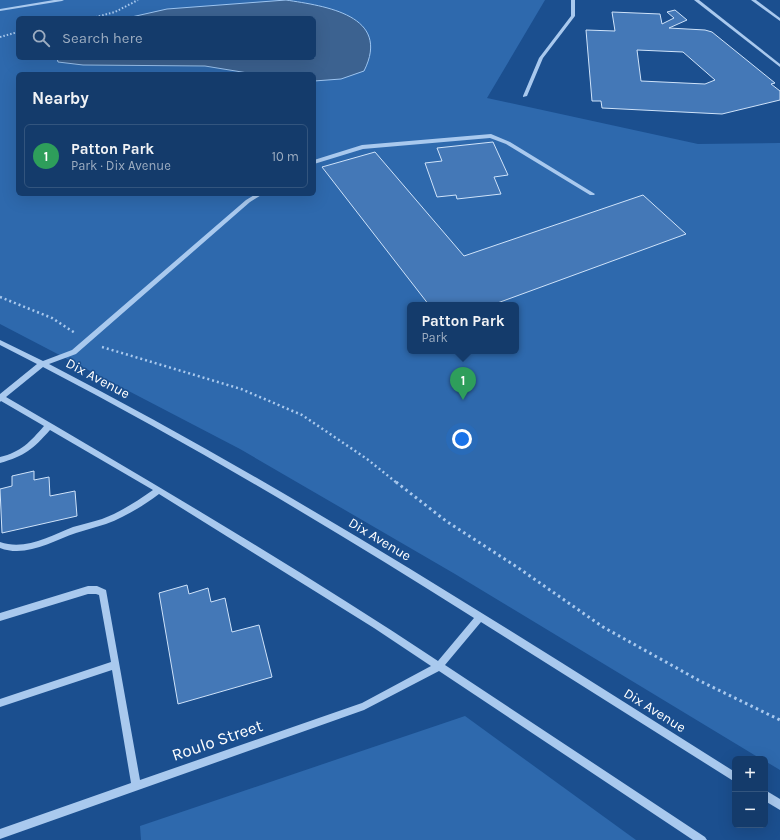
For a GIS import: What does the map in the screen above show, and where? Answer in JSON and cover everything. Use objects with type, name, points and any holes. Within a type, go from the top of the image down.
[{"type":"street","points":[[0,10],[61,0]]},
{"type":"street","points":[[525,96],[541,58],[573,16],[573,0]]},
{"type":"street","points":[[696,0],[780,66]]},
{"type":"street","points":[[752,0],[780,20]]},
{"type":"street","points":[[316,161],[362,147],[491,136],[508,143],[592,194]]},
{"type":"street","points":[[257,196],[248,201],[74,352],[42,364],[0,398],[158,490],[377,625],[702,840]]},
{"type":"street","name":"Dix Avenue","points":[[0,342],[196,446],[307,511],[732,774]]},
{"type":"street","points":[[0,460],[16,456],[30,448],[49,426]]},
{"type":"street","points":[[0,545],[8,548],[34,546],[76,530],[106,521],[138,506],[158,490]]},
{"type":"street","points":[[0,617],[88,590],[97,590],[103,593],[106,602],[114,666],[136,786]]},
{"type":"street","points":[[439,666],[480,617]]},
{"type":"street","points":[[0,703],[114,666]]},
{"type":"street","name":"Roulo Street","points":[[0,834],[364,706],[439,666]]},
{"type":"street","points":[[768,797],[780,805]]},
{"type":"path","points":[[100,16],[115,12],[138,0]]},
{"type":"path","points":[[0,37],[16,33]]},
{"type":"path","points":[[0,297],[52,318],[100,347],[241,389],[302,415],[367,459],[446,521],[517,567],[603,627],[700,681],[780,720]]},
{"type":"shaded area","points":[[0,0],[545,0],[487,98],[698,144],[780,143],[780,770],[768,763],[768,756],[756,756],[455,574],[240,449],[0,324]]},
{"type":"shaded area","points":[[286,0],[319,6],[335,10],[350,17],[362,26],[369,37],[370,52],[364,71],[341,79],[316,81],[316,72],[242,72],[205,66],[83,65],[58,62],[58,60],[316,60],[316,16],[136,16],[167,9]]},
{"type":"shaded area","points":[[465,716],[636,840],[141,840],[140,826]]},
{"type":"building","points":[[675,10],[687,20],[669,28],[705,30],[712,32],[775,83],[771,84],[780,91],[780,100],[722,114],[602,108],[601,101],[592,101],[586,30],[615,31],[612,12],[660,14],[662,24],[674,18],[667,12]],"holes":[[[637,50],[683,52],[715,80],[705,84],[641,81]]]},
{"type":"building","points":[[493,142],[508,175],[494,177],[501,194],[457,199],[456,195],[437,197],[425,163],[442,161],[437,148]]},
{"type":"building","points":[[375,152],[464,256],[643,195],[686,234],[500,302],[427,302],[322,167]]},
{"type":"building","points":[[34,471],[34,480],[49,477],[50,496],[75,491],[77,516],[2,533],[0,489],[12,486],[12,476]]},
{"type":"building","points":[[187,585],[189,594],[208,588],[211,602],[225,598],[232,632],[259,625],[272,677],[178,704],[159,593]]},
{"type":"place","name":"Patton Park","points":[[463,400]]}]
